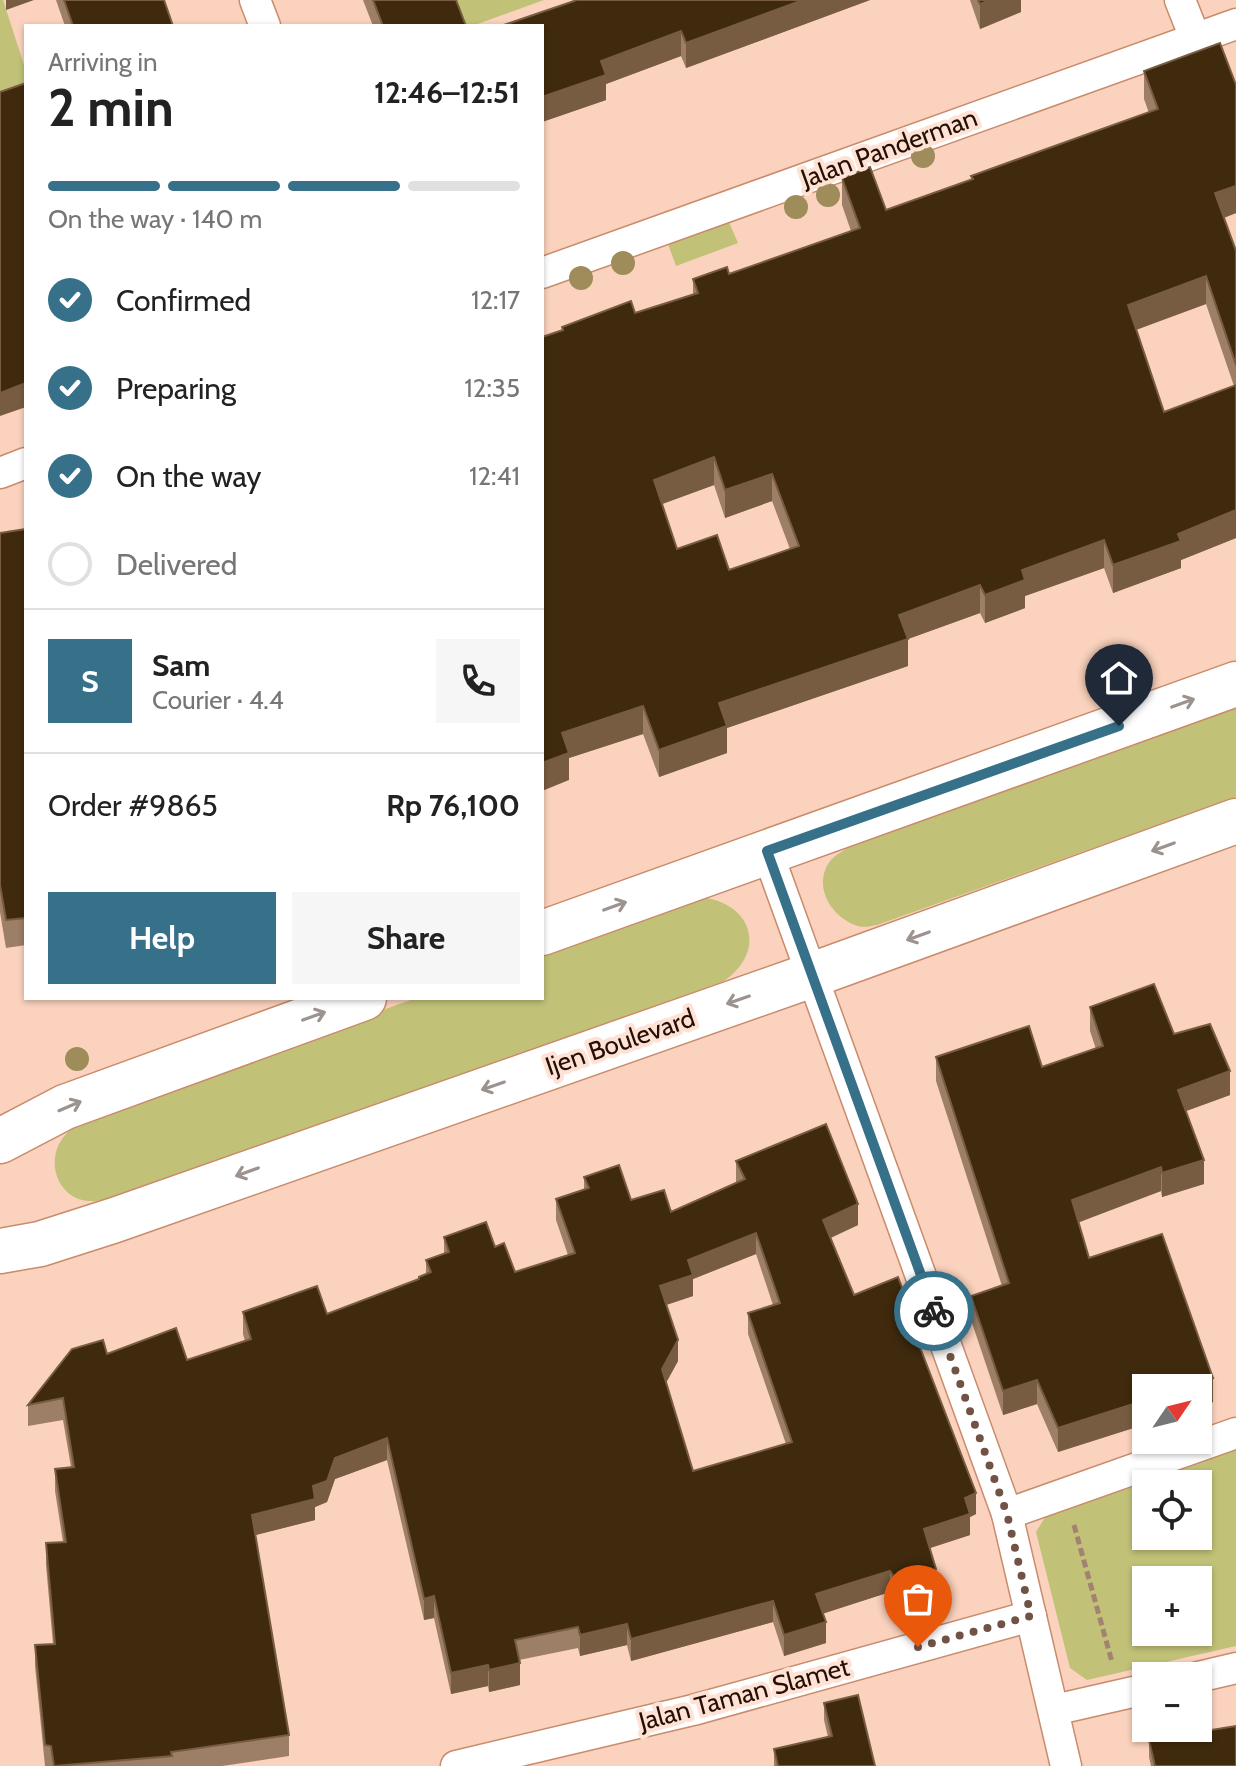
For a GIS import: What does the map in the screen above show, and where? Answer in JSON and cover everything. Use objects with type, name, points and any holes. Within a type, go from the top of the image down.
[{"type":"main road","points":[[544,932],[1236,684]]},
{"type":"main road","name":"Ijen Boulevard","points":[[0,1251],[40,1244],[115,1220],[812,975],[1236,821]]},
{"type":"main road","points":[[0,1141],[73,1104],[359,1000]]},
{"type":"street","points":[[255,0],[264,24]]},
{"type":"street","points":[[1180,0],[1195,38]]},
{"type":"street","name":"Jalan Panderman","points":[[544,272],[1236,24]]},
{"type":"street","points":[[0,473],[24,464]]},
{"type":"street","points":[[767,851],[1007,1514],[1066,1766]]},
{"type":"street","points":[[1007,1514],[1236,1433]]},
{"type":"street","name":"Jalan Taman Slamet","points":[[456,1766],[693,1710],[1031,1616]]},
{"type":"street","points":[[1212,1674],[1236,1668]]},
{"type":"street","points":[[1054,1710],[1132,1692]]},
{"type":"path","points":[[1065,1493],[1132,1686]]},
{"type":"green space","points":[[0,0],[3,0],[24,65],[24,107],[0,115]]},
{"type":"green space","points":[[447,0],[544,0],[478,24],[456,24]]},
{"type":"green space","points":[[728,220],[738,243],[676,266],[668,244]]},
{"type":"green space","points":[[1236,703],[1236,797],[877,925],[863,927],[848,922],[827,900],[823,881],[825,871],[832,859],[851,845]]},
{"type":"green space","points":[[695,897],[728,906],[740,915],[747,927],[749,940],[747,954],[724,981],[122,1195],[98,1201],[80,1199],[64,1189],[59,1181],[55,1163],[62,1138],[71,1129],[99,1113],[410,1000],[544,1000],[544,952]]},
{"type":"green space","points":[[1236,1449],[1236,1646],[1166,1662],[1132,1662],[1132,1670],[1087,1680],[1070,1668],[1036,1532],[1047,1514],[1132,1485],[1132,1550],[1212,1550],[1212,1470],[1175,1470]]},
{"type":"building","points":[[64,0],[164,0],[172,24],[72,24]]},
{"type":"building","points":[[373,0],[456,0],[465,24],[382,24]]},
{"type":"building","points":[[577,0],[803,0],[686,43],[681,31],[601,61],[606,75],[544,96],[544,24],[507,24]]},
{"type":"building","points":[[1220,43],[1236,85],[1236,186],[1215,193],[1236,251],[1236,365],[1206,276],[1128,305],[1164,412],[1236,385],[1236,510],[1178,534],[1181,541],[1113,565],[1104,540],[1022,570],[1025,580],[985,595],[980,585],[899,615],[908,639],[719,703],[727,726],[659,750],[643,706],[562,733],[569,753],[544,762],[544,336],[631,301],[635,313],[698,293],[693,279],[727,267],[729,274],[860,228],[842,178],[870,167],[886,210],[1158,109],[1144,71]],"holes":[[[714,457],[725,490],[772,474],[799,546],[729,570],[717,535],[677,549],[654,480]]]},
{"type":"building","points":[[24,84],[24,384],[0,393],[0,92]]},
{"type":"building","points":[[24,529],[24,918],[6,920],[0,885],[0,533]]},
{"type":"building","points":[[1154,984],[1174,1034],[1210,1024],[1230,1071],[1178,1090],[1204,1160],[1162,1173],[1161,1167],[1072,1200],[1089,1258],[1162,1234],[1212,1374],[1132,1374],[1132,1404],[1058,1428],[1037,1380],[1003,1391],[971,1296],[1009,1283],[936,1057],[1029,1026],[1042,1067],[1103,1046],[1090,1007]]},
{"type":"building","points":[[826,1124],[858,1204],[823,1220],[854,1295],[898,1277],[920,1335],[916,1337],[976,1493],[965,1498],[970,1514],[924,1529],[936,1569],[897,1581],[890,1571],[816,1594],[826,1622],[784,1635],[773,1601],[631,1639],[627,1624],[580,1635],[578,1627],[515,1640],[520,1663],[489,1670],[488,1665],[451,1673],[434,1596],[424,1599],[387,1438],[335,1458],[327,1481],[313,1486],[315,1499],[252,1515],[289,1735],[171,1752],[172,1756],[54,1766],[51,1746],[45,1745],[35,1645],[55,1644],[46,1543],[66,1542],[55,1469],[74,1467],[63,1398],[28,1405],[72,1349],[103,1340],[107,1354],[176,1328],[187,1360],[251,1339],[243,1312],[317,1286],[327,1314],[419,1279],[431,1272],[426,1260],[449,1252],[444,1237],[486,1222],[495,1247],[504,1243],[515,1272],[575,1253],[556,1199],[589,1188],[584,1177],[619,1165],[631,1200],[664,1190],[671,1212],[745,1179],[736,1161]],"holes":[[[756,1233],[780,1303],[748,1313],[792,1442],[693,1471],[662,1369],[678,1340],[660,1286],[693,1275],[688,1260]]]},
{"type":"building","points":[[858,1695],[875,1766],[778,1766],[774,1749],[832,1736],[824,1703]]},
{"type":"building","points":[[1236,1726],[1236,1766],[1155,1766],[1149,1742],[1212,1742],[1212,1730]]},
{"type":"way so far","points":[[918,1647],[1031,1616],[1007,1514],[934,1311]]},
{"type":"route","points":[[934,1311],[767,851],[1119,726]]}]
